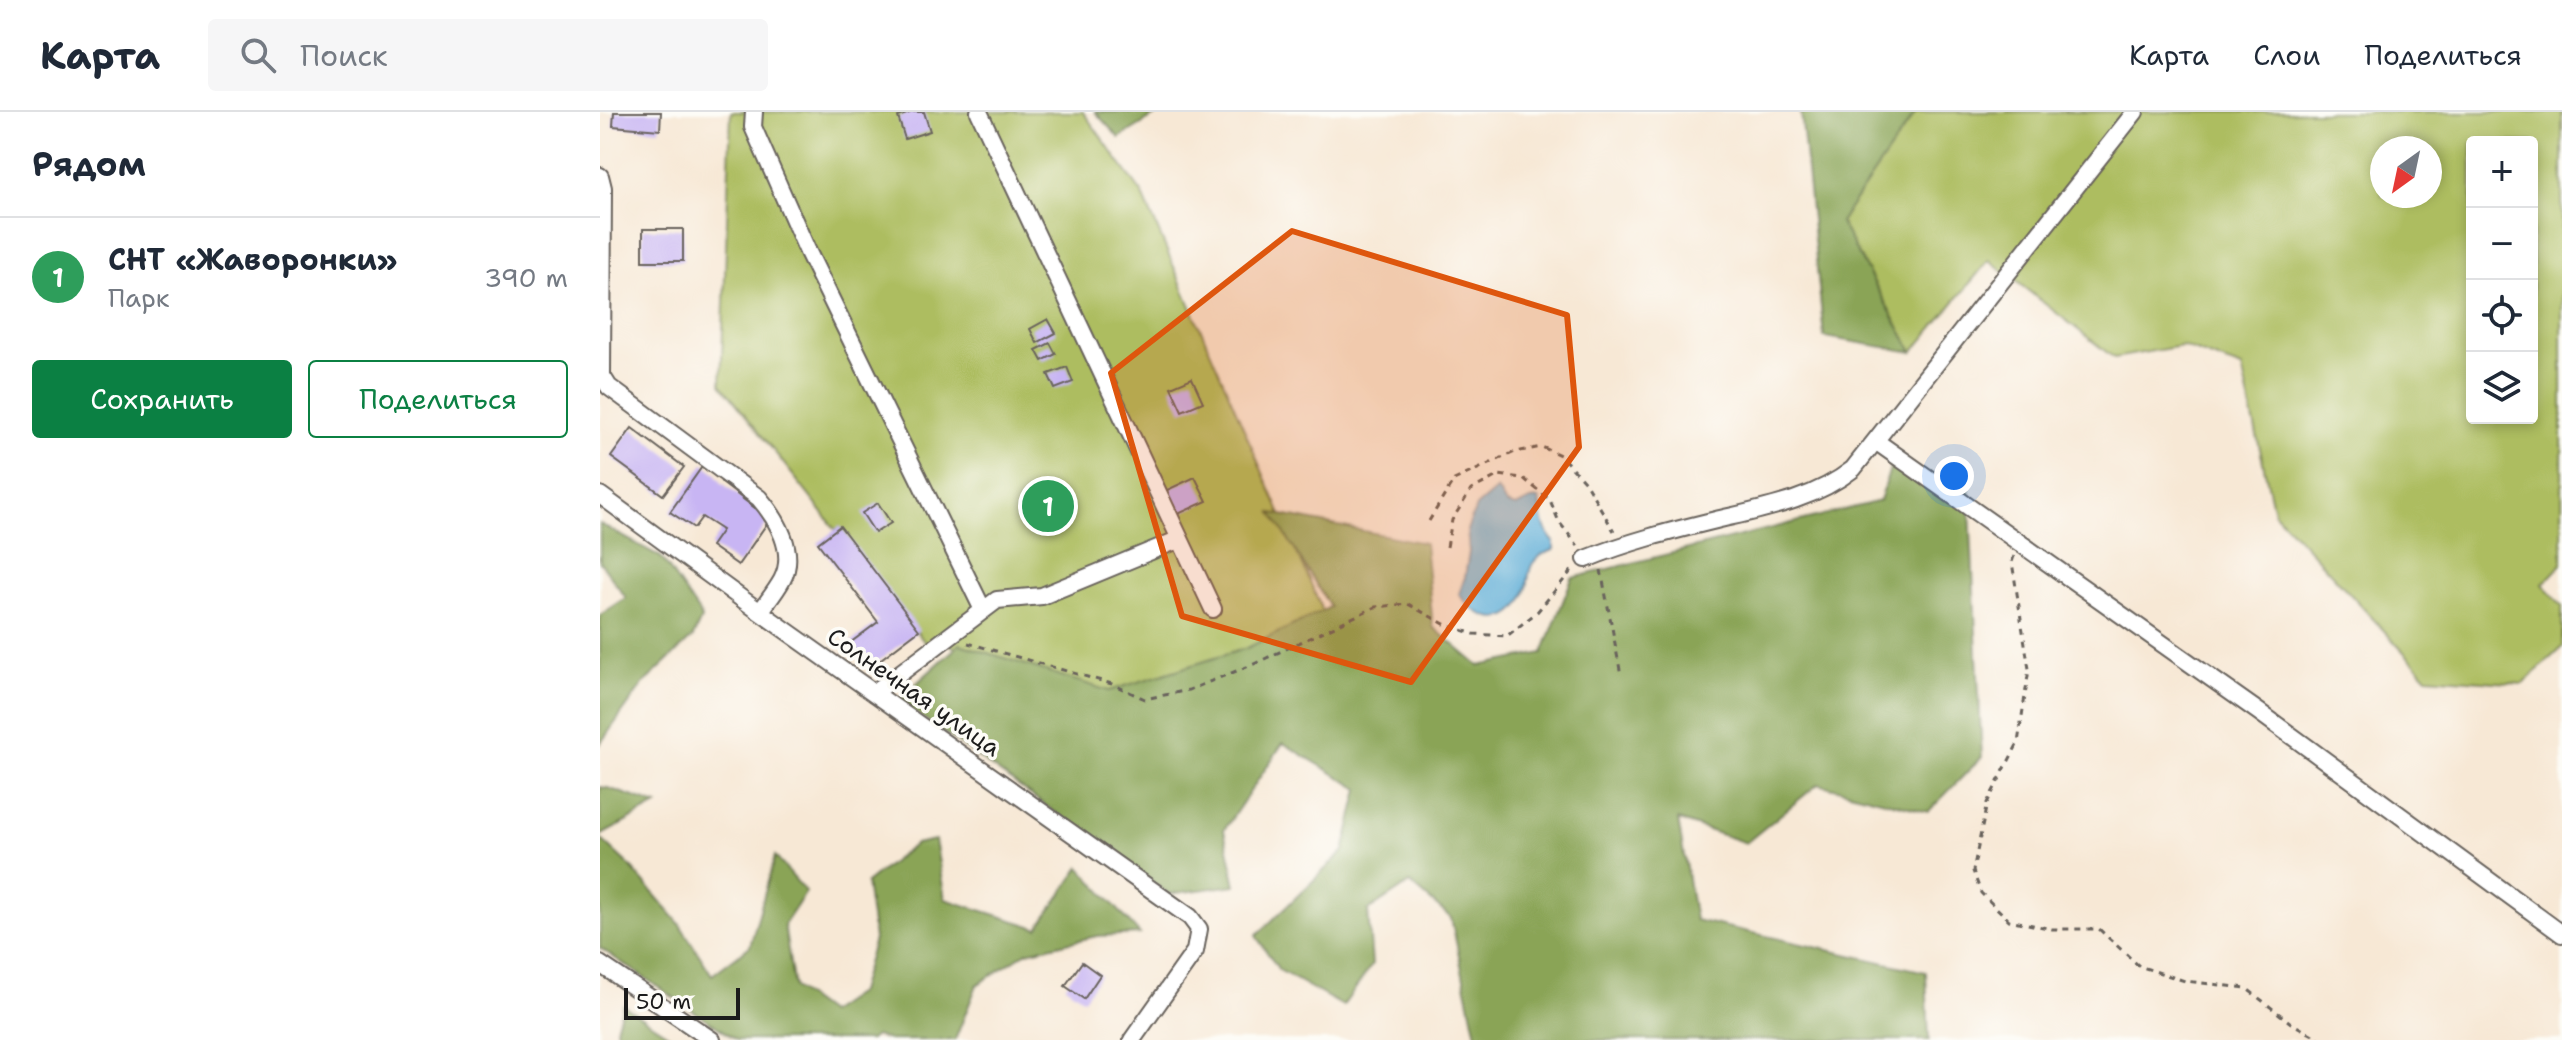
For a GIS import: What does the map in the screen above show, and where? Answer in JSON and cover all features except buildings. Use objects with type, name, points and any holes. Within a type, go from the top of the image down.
[{"type":"street","points":[[754,112],[753,127],[808,252],[983,610]]},
{"type":"street","points":[[979,112],[1213,609]]},
{"type":"street","points":[[1592,557],[1622,544],[1752,512],[1820,490],[1853,469],[2135,112]]},
{"type":"street","points":[[600,176],[603,188],[602,376],[609,387],[759,498],[774,515],[784,537],[784,577],[760,612]]},
{"type":"street","points":[[1877,442],[2259,712],[2562,934]]},
{"type":"street","name":"Солнечная улица","points":[[600,495],[1190,917],[1199,929],[1195,951],[1132,1040]]},
{"type":"street","points":[[874,693],[997,600],[1042,596],[1180,539]]},
{"type":"street","points":[[600,964],[712,1040]]},
{"type":"path","points":[[1429,521],[1454,480],[1515,452],[1542,447],[1560,455],[1585,482],[1622,544]]},
{"type":"path","points":[[1447,547],[1452,520],[1471,490],[1499,475],[1523,478],[1550,500],[1559,522],[1592,557],[1621,675]]},
{"type":"path","points":[[2018,543],[2012,562],[2029,669],[2018,743],[1987,803],[1973,871],[1981,893],[2009,920],[2052,929],[2099,929],[2139,966],[2185,981],[2246,988],[2291,1023],[2322,1040]]},
{"type":"path","points":[[946,637],[1112,684],[1145,699],[1189,690],[1254,664],[1375,607],[1408,604],[1460,630],[1507,636],[1537,612],[1566,575],[1592,557]]},
{"type":"highlighted area","points":[[1292,231],[1567,315],[1579,447],[1411,682],[1182,616],[1111,373]]},
{"type":"green space","points":[[731,112],[1083,112],[1142,193],[1330,628],[1135,696],[1014,676],[944,642],[930,649],[721,384]]},
{"type":"green space","points":[[1095,112],[1161,112],[1119,138]]},
{"type":"green space","points":[[1801,112],[1916,112],[1840,222],[1913,352],[1824,337]]},
{"type":"green space","points":[[1916,112],[2562,112],[2562,564],[2543,584],[2562,606],[2562,647],[2523,684],[2427,677],[2274,512],[2242,368],[2182,346],[2114,358],[1989,260],[1913,352],[1840,222]]},
{"type":"green space","points":[[1891,465],[1969,489],[1982,757],[1928,812],[1818,784],[1746,843],[1678,820],[1695,920],[1926,972],[1929,1040],[1477,1040],[1451,918],[1410,883],[1368,911],[1372,965],[1343,1006],[1279,970],[1256,936],[1344,851],[1359,789],[1283,743],[1224,830],[1236,885],[1169,894],[898,700],[960,644],[1109,691],[1247,648],[1330,607],[1272,513],[1425,543],[1433,627],[1479,666],[1543,653],[1572,578],[1880,501]]},
{"type":"green space","points":[[600,524],[661,557],[702,617],[693,637],[644,683],[600,744],[600,615],[626,598],[600,562]]},
{"type":"green space","points":[[600,787],[608,788],[657,805],[600,836]]},
{"type":"green space","points":[[600,838],[630,866],[679,923],[712,975],[750,946],[775,856],[806,892],[784,925],[794,988],[828,1013],[859,992],[874,939],[866,883],[915,844],[935,840],[945,899],[1038,928],[1080,867],[1140,934],[1097,936],[1027,952],[977,985],[955,1040],[889,1040],[875,1036],[870,1040],[737,1040],[600,948]]},
{"type":"green space","points":[[623,1005],[677,1040],[619,1040],[616,1028]]},
{"type":"water","points":[[1497,489],[1506,504],[1516,507],[1539,499],[1554,550],[1540,556],[1531,566],[1522,601],[1515,610],[1497,618],[1477,612],[1459,594],[1469,552],[1467,530],[1476,507]]},
{"type":"place","name":"СНТ «Жаворонки»","points":[[1048,506]]}]
